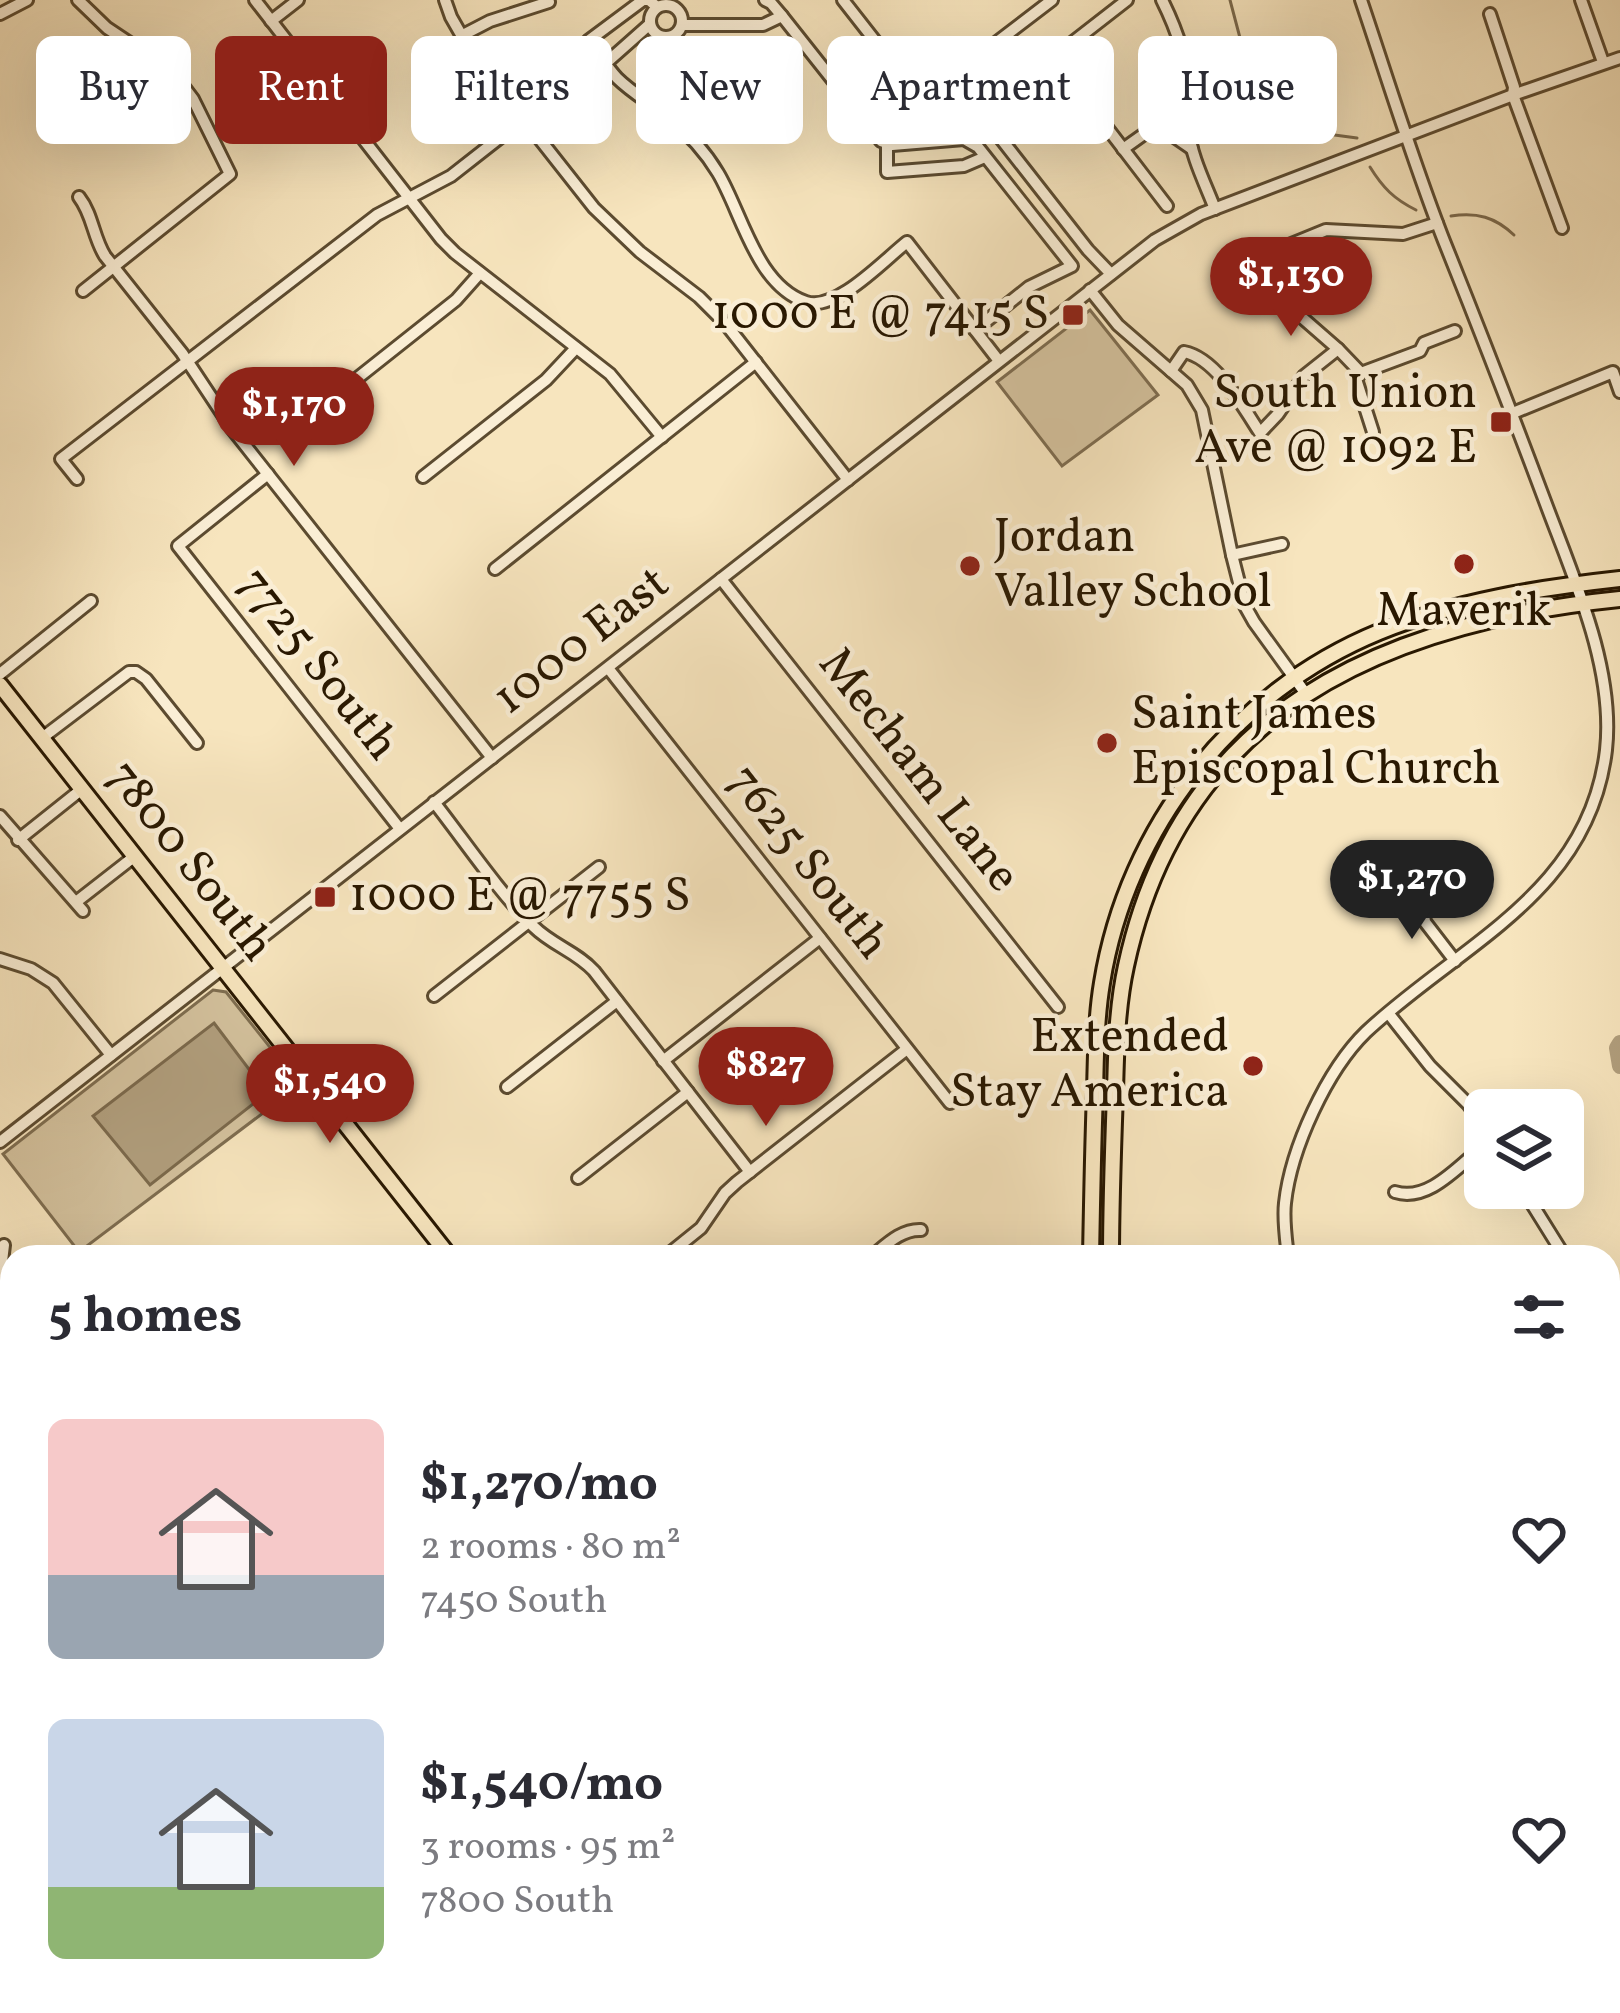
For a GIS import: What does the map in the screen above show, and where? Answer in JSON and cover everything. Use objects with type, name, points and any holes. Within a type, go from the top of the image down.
[{"type":"main road","points":[[1091,1245],[1099,1009],[1107,958],[1137,865],[1175,797],[1255,708],[1345,648],[1417,619],[1481,601],[1620,579]]},
{"type":"main road","points":[[1111,1245],[1119,1006],[1125,970],[1143,904],[1173,838],[1207,787],[1249,741],[1306,694],[1366,659],[1425,636],[1511,615],[1620,599]]},
{"type":"main road","name":"7800 South","points":[[0,685],[441,1245]]},
{"type":"street","points":[[0,14],[27,0]]},
{"type":"street","points":[[78,0],[107,28],[178,79],[230,174],[83,290]]},
{"type":"street","points":[[255,0],[440,238],[621,386],[662,437]]},
{"type":"street","points":[[271,21],[298,0]]},
{"type":"street","points":[[445,0],[460,36],[549,2]]},
{"type":"street","points":[[595,36],[643,0],[669,5],[682,25]]},
{"type":"street","points":[[682,25],[675,35],[662,38],[652,30],[652,12],[691,0]]},
{"type":"street","points":[[765,0],[827,73]]},
{"type":"street","points":[[843,0],[915,92],[927,97],[1052,0]]},
{"type":"street","points":[[1127,0],[1064,49],[1056,61],[1167,206]]},
{"type":"street","points":[[1162,0],[1185,62],[1192,149],[1215,209]]},
{"type":"street","points":[[1287,1245],[1288,1186],[1301,1145],[1338,1066],[1364,1034],[1520,909],[1557,869],[1593,806],[1606,748],[1606,700],[1599,659],[1576,584],[1437,223],[1361,0]]},
{"type":"street","points":[[1581,0],[1603,62],[1620,58]]},
{"type":"street","points":[[1490,14],[1513,95],[1562,228]]},
{"type":"street","points":[[682,25],[763,25],[782,16]]},
{"type":"street","points":[[612,58],[650,24]]},
{"type":"street","name":"1000 East","points":[[0,1142],[1155,240],[1215,209],[1603,62]]},
{"type":"street","points":[[612,71],[707,156],[756,254],[785,289],[807,302],[826,303],[907,242],[1000,362]]},
{"type":"street","points":[[1123,149],[1154,127],[1192,149]]},
{"type":"street","points":[[77,479],[61,459],[377,215],[451,176],[492,144]]},
{"type":"street","points":[[546,144],[613,228],[725,323],[848,480]]},
{"type":"street","points":[[887,144],[887,172],[964,166],[985,157]]},
{"type":"street","points":[[974,144],[1072,266],[1029,287],[975,330]]},
{"type":"street","points":[[1005,144],[1111,274]]},
{"type":"street","points":[[79,197],[112,266],[188,362],[233,430],[492,758]]},
{"type":"street","points":[[1361,374],[1251,273],[1277,250],[1326,230],[1403,234],[1437,223]]},
{"type":"street","points":[[350,384],[456,300],[480,273]]},
{"type":"street","points":[[1090,290],[1118,325],[1187,385],[1202,410],[1245,606],[1306,694]]},
{"type":"street","points":[[1373,432],[1356,379],[1455,331]]},
{"type":"street","points":[[423,477],[546,380],[576,347]]},
{"type":"street","points":[[1171,371],[1184,352],[1195,354],[1210,365],[1260,434],[1304,376],[1338,349]]},
{"type":"street","points":[[495,568],[756,362]]},
{"type":"street","points":[[1513,413],[1613,372],[1620,392]]},
{"type":"street","name":"7725 South","points":[[268,474],[178,546],[400,829]]},
{"type":"street","points":[[1232,555],[1282,544]]},
{"type":"street","name":"Mecham Lane","points":[[721,579],[1058,1007]]},
{"type":"street","points":[[0,674],[91,601]]},
{"type":"street","name":"7625 South","points":[[608,668],[950,1103]]},
{"type":"street","points":[[42,738],[129,672],[136,672],[197,743]]},
{"type":"street","points":[[18,840],[82,789]]},
{"type":"street","points":[[434,802],[528,922],[586,962],[750,1172]]},
{"type":"street","points":[[0,816],[80,907],[135,856]]},
{"type":"street","points":[[434,996],[598,867]]},
{"type":"street","points":[[1421,900],[1425,922],[1455,962]]},
{"type":"street","points":[[663,1061],[820,938]]},
{"type":"street","points":[[1,964],[31,969],[53,983],[111,1055]]},
{"type":"street","points":[[507,1087],[617,1001]]},
{"type":"street","points":[[1389,1014],[1464,1100]]},
{"type":"street","points":[[680,1245],[701,1228],[725,1193],[907,1049]]},
{"type":"street","points":[[578,1178],[688,1092]]},
{"type":"street","points":[[1395,1192],[1408,1196],[1427,1191],[1464,1162]]},
{"type":"street","points":[[1535,1209],[1557,1245]]},
{"type":"street","points":[[886,1245],[912,1230],[922,1230]]},
{"type":"shaded area","points":[[1090,310],[1158,395],[1062,466],[997,382]]},
{"type":"shaded area","points":[[213,990],[226,992],[300,1085],[88,1245],[74,1245],[3,1154]]},
{"type":"shaded area","points":[[214,1023],[267,1093],[150,1185],[93,1116]]},
{"type":"waterway","points":[[1230,0],[1244,53],[1270,108],[1296,115],[1327,134],[1357,138]]},
{"type":"waterway","points":[[1370,167],[1390,192],[1416,210]]},
{"type":"waterway","points":[[1451,216],[1485,217],[1514,235]]},
{"type":"waterway","points":[[1620,1043],[1620,1066]]},
{"type":"place","name":"1000 E @ 7415 S","points":[[1073,315]]},
{"type":"place","name":"South Union Ave @ 1092 E","points":[[1501,422]]},
{"type":"place","name":"Maverik","points":[[1464,564]]},
{"type":"place","name":"Jordan Valley School","points":[[970,566]]},
{"type":"place","name":"Saint James Episcopal Church","points":[[1107,743]]},
{"type":"place","name":"1000 E @ 7755 S","points":[[325,897]]},
{"type":"place","name":"Extended Stay America","points":[[1253,1066]]}]
